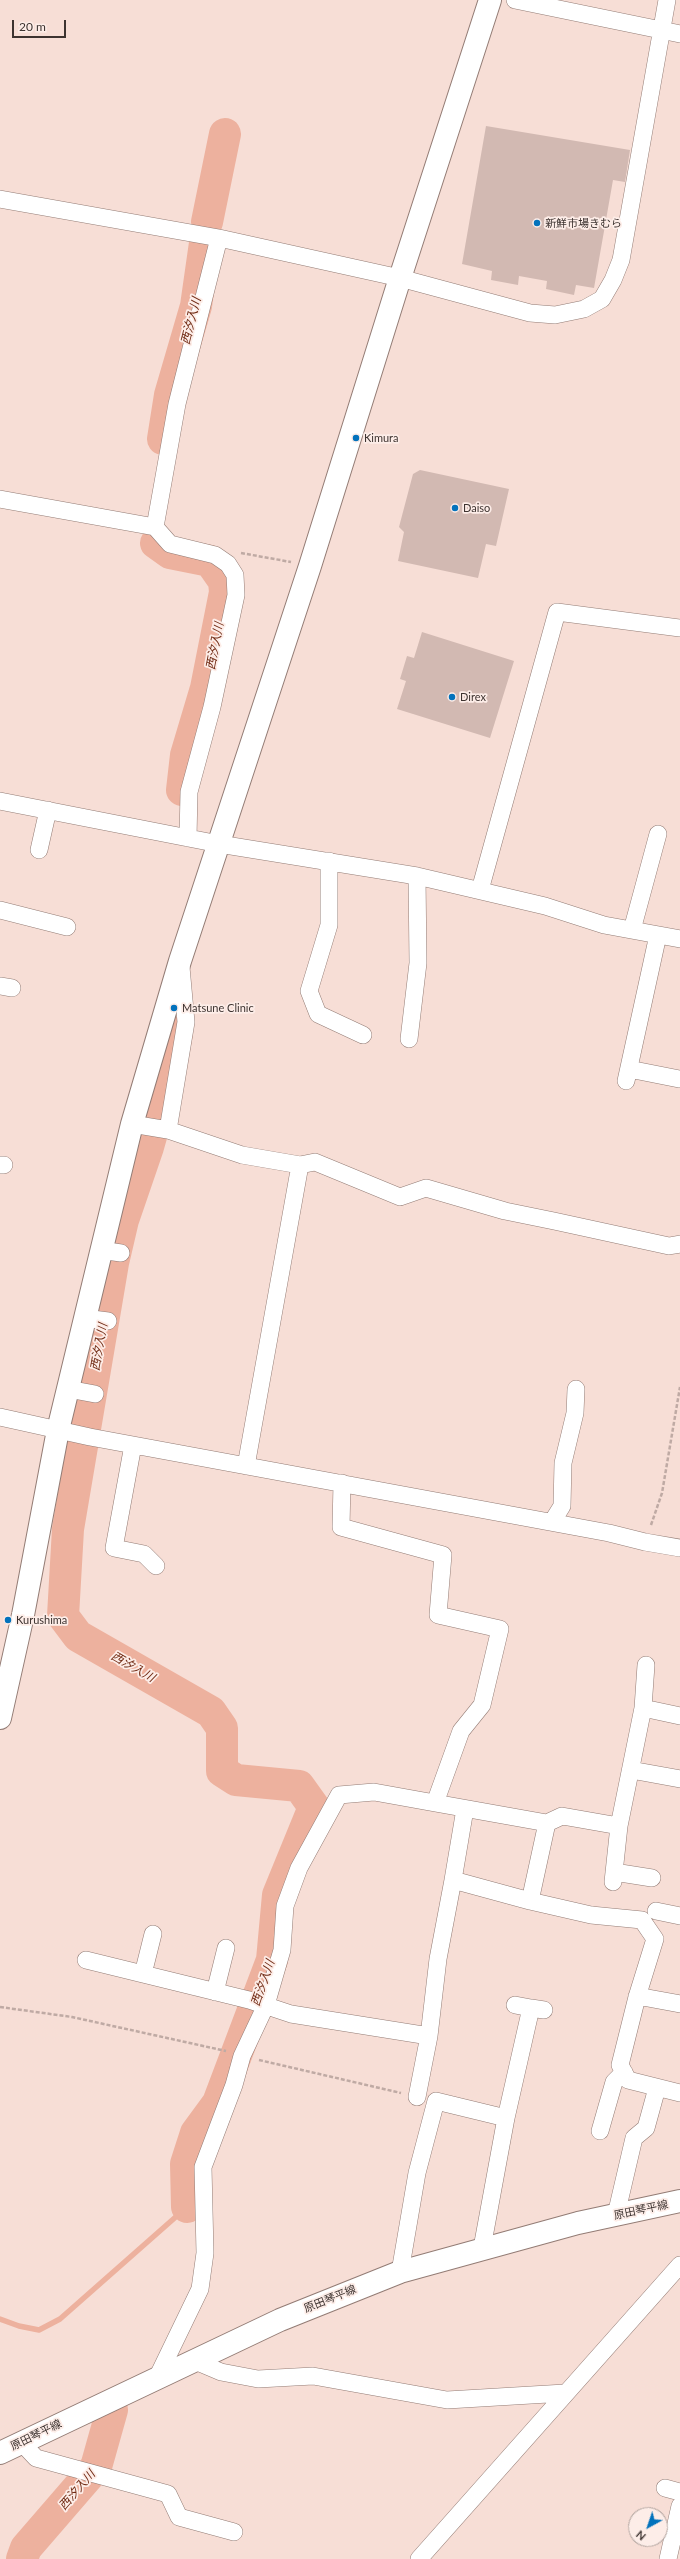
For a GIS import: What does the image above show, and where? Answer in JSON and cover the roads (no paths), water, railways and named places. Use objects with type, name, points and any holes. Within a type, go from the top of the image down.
[{"type":"street","points":[[0,1718],[23,1615],[75,1434],[96,1320],[137,1125],[180,961],[310,566],[400,278],[490,0]]},
{"type":"street","points":[[515,0],[662,32],[680,34]]},
{"type":"street","points":[[0,199],[219,238],[400,278],[530,313],[555,315],[584,309],[602,299],[613,280],[621,260],[667,0]]},
{"type":"street","points":[[155,526],[177,404],[219,238]]},
{"type":"street","points":[[0,499],[155,526],[170,544],[215,555],[224,561],[235,576],[236,595],[212,707],[190,792],[188,838]]},
{"type":"street","points":[[480,890],[557,612],[680,628]]},
{"type":"street","points":[[0,801],[219,844],[417,876],[480,890],[604,925],[680,939]]},
{"type":"street","points":[[39,850],[48,810]]},
{"type":"street","points":[[632,930],[658,834]]},
{"type":"street","points":[[329,861],[330,925],[309,991],[318,1014],[363,1035]]},
{"type":"street","points":[[409,1039],[418,963],[417,876]]},
{"type":"street","points":[[0,910],[67,927]]},
{"type":"street","points":[[658,935],[628,1075],[679,1079]]},
{"type":"street","points":[[164,1130],[186,1022],[180,961]]},
{"type":"street","points":[[137,1125],[164,1130],[242,1155],[300,1165],[315,1162],[400,1197],[426,1188],[547,1220],[669,1246],[680,1244]]},
{"type":"street","points":[[246,1466],[300,1165]]},
{"type":"street","points":[[552,1522],[562,1506],[563,1463],[576,1413],[576,1389]]},
{"type":"street","points":[[0,1417],[75,1434],[552,1522],[680,1548]]},
{"type":"street","points":[[133,1445],[114,1548],[144,1554],[156,1566]]},
{"type":"street","points":[[342,1484],[341,1527],[443,1555],[438,1615],[500,1629],[482,1705],[461,1731],[435,1803]]},
{"type":"street","points":[[646,1665],[642,1708],[619,1826],[614,1877],[652,1878]]},
{"type":"street","points":[[642,1708],[680,1716]]},
{"type":"street","points":[[631,1770],[680,1779]]},
{"type":"street","points":[[156,2380],[200,2289],[206,2253],[203,2167],[234,2085],[236,2054],[260,2003],[282,1950],[285,1906],[299,1868],[339,1795],[374,1792],[547,1823],[562,1816],[619,1826]]},
{"type":"street","points":[[417,2097],[429,2036],[438,1959],[466,1809]]},
{"type":"street","points":[[530,1901],[547,1823]]},
{"type":"street","points":[[453,1880],[530,1901],[591,1915],[642,1920],[655,1939],[637,1996],[620,2065],[628,2080],[680,2093]]},
{"type":"street","points":[[656,1911],[680,1916]]},
{"type":"street","points":[[143,1974],[153,1934]]},
{"type":"street","points":[[215,1992],[226,1948]]},
{"type":"street","points":[[86,1960],[260,2003],[291,2014],[429,2036]]},
{"type":"street","points":[[637,1996],[680,2004]]},
{"type":"street","points":[[482,2248],[506,2118],[530,2008]]},
{"type":"street","points":[[600,2130],[614,2082],[624,2072]]},
{"type":"street","points":[[616,2216],[634,2138],[646,2128],[657,2088]]},
{"type":"street","points":[[400,2272],[417,2173],[436,2101],[506,2118]]},
{"type":"street","name":"原田琴平線","points":[[0,2453],[280,2320],[400,2272],[482,2248],[680,2201]]},
{"type":"street","points":[[418,2559],[680,2265]]},
{"type":"street","points":[[195,2361],[221,2372],[258,2379],[313,2376],[447,2400],[565,2393]]},
{"type":"street","points":[[21,2442],[36,2458],[168,2494],[179,2518],[234,2532]]},
{"type":"street","points":[[668,2559],[676,2542],[680,2506]]},
{"type":"waterway","name":"西汐入川","points":[[207,222],[225,134]]},
{"type":"waterway","name":"西汐入川","points":[[163,439],[170,395],[196,306],[205,243]]},
{"type":"waterway","name":"西汐入川","points":[[156,543],[170,553],[210,561],[224,581],[225,592],[206,688],[186,755],[182,790]]},
{"type":"waterway","name":"西汐入川","points":[[177,1033],[171,1066],[148,1147],[123,1220],[113,1263],[68,1529],[63,1616],[78,1636],[211,1712],[222,1728],[222,1771],[236,1780],[299,1786],[314,1807],[278,1895],[272,1960],[218,2103],[196,2133],[186,2164],[187,2207]]},
{"type":"waterway","points":[[0,2319],[19,2326],[39,2330],[60,2319],[187,2207]]},
{"type":"waterway","name":"西汐入川","points":[[22,2559],[26,2548],[96,2467],[112,2410]]},
{"type":"place","name":"新鮮市場きむら","points":[[537,223]]},
{"type":"place","name":"Kimura","points":[[356,438]]},
{"type":"place","name":"Daiso","points":[[455,508]]},
{"type":"place","name":"Direx","points":[[452,697]]},
{"type":"place","name":"Matsune Clinic","points":[[174,1008]]},
{"type":"place","name":"Kurushima","points":[[8,1620]]}]
